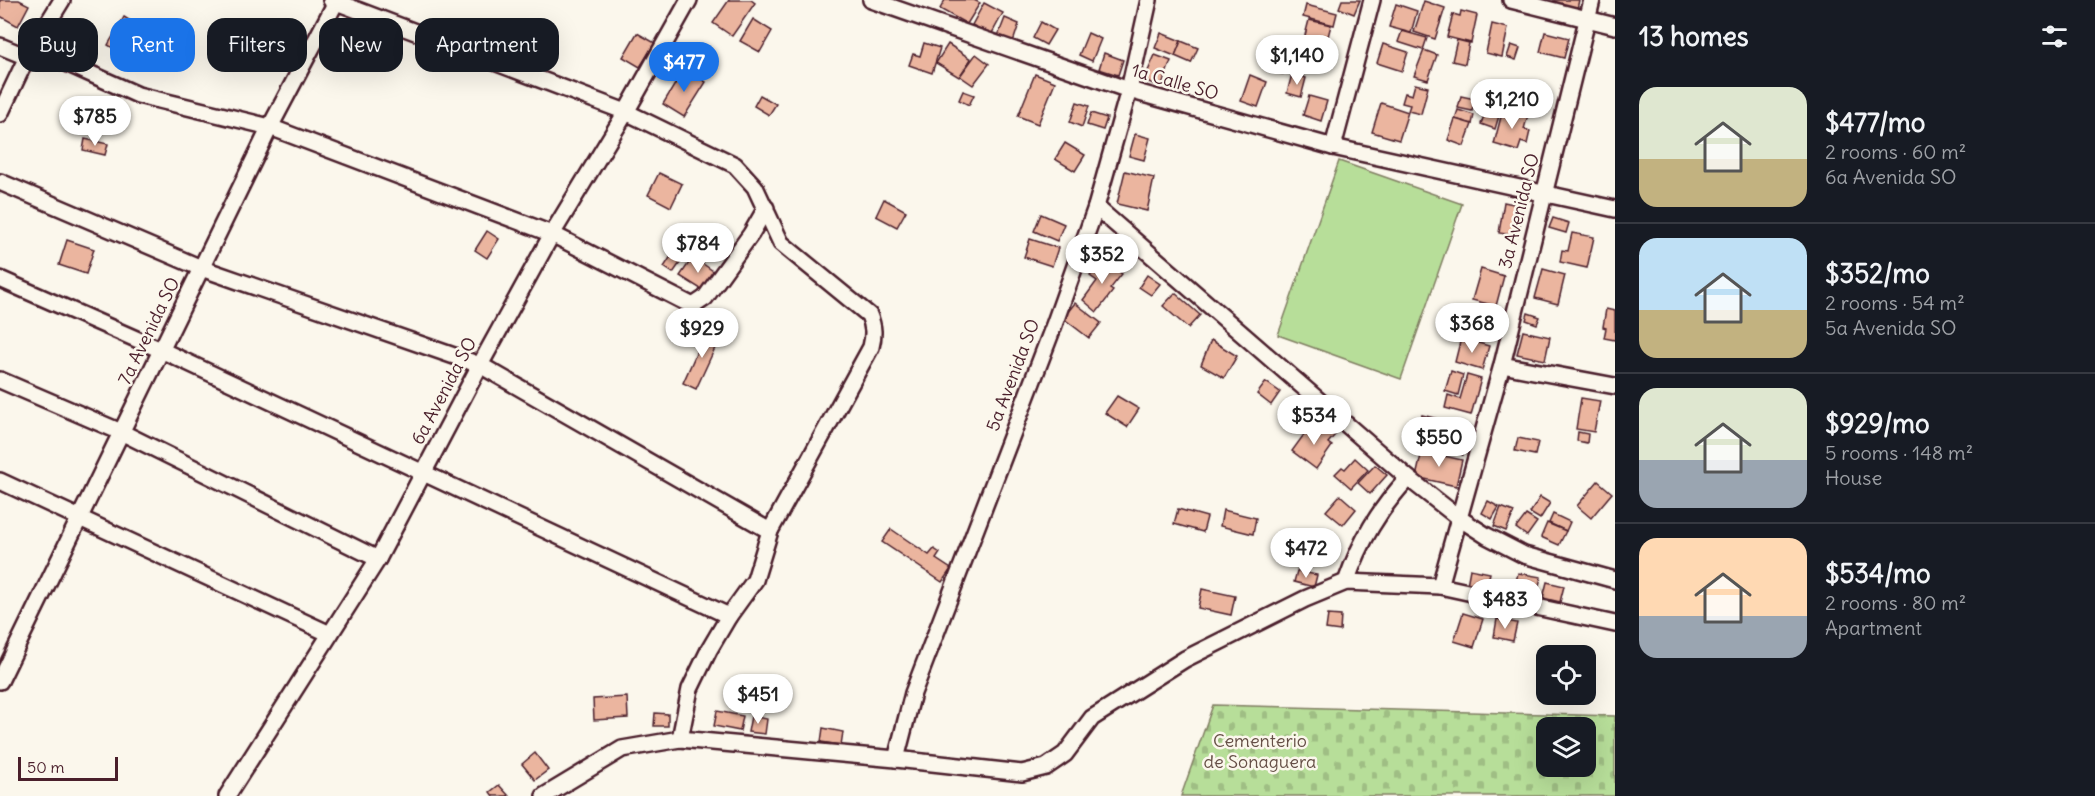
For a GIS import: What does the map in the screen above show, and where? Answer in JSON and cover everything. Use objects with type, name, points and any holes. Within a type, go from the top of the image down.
[{"type":"street","points":[[51,18],[62,0]]},
{"type":"street","points":[[335,0],[626,112],[735,165],[755,187],[781,243],[869,315],[874,335],[871,347],[770,531],[754,580],[709,650],[690,689],[680,739]]},
{"type":"street","name":"7a Avenida SO","points":[[0,681],[270,127],[335,0]]},
{"type":"street","name":"6a Avenida SO","points":[[226,796],[378,559],[552,234],[690,0]]},
{"type":"street","name":"1a Calle SO","points":[[871,0],[1129,90],[1333,147],[1615,209]]},
{"type":"street","name":"5a Avenida SO","points":[[896,759],[917,681],[1054,325],[1096,207],[1129,90],[1149,0]]},
{"type":"street","points":[[1333,147],[1372,0]]},
{"type":"street","points":[[1510,0],[1615,26]]},
{"type":"street","name":"3a Avenida SO","points":[[1440,586],[1502,365],[1592,0]]},
{"type":"street","points":[[0,46],[18,50]]},
{"type":"street","points":[[0,114],[21,72]]},
{"type":"street","points":[[80,72],[138,94],[270,127],[552,234],[693,306],[705,297],[718,281],[766,208]]},
{"type":"street","points":[[0,182],[201,268],[480,365],[770,531]]},
{"type":"street","points":[[1096,207],[1408,478],[1459,518],[1524,555],[1615,580]]},
{"type":"street","points":[[0,279],[161,350],[729,616]]},
{"type":"street","points":[[1502,365],[1615,386]]},
{"type":"street","points":[[0,380],[121,432],[378,559]]},
{"type":"street","points":[[1346,582],[1356,553],[1370,526],[1387,501],[1408,478]]},
{"type":"street","points":[[0,481],[330,634]]},
{"type":"street","points":[[544,796],[622,749],[680,739],[1022,773],[1046,767],[1065,753],[1092,718],[1185,659],[1305,599],[1346,582],[1440,586],[1611,619]]},
{"type":"green space","points":[[1339,161],[1462,204],[1401,379],[1278,335]]},
{"type":"green space","name":"Cementerio de Sonaguera","points":[[1213,705],[1615,716],[1615,796],[1181,796]]},
{"type":"building","points":[[0,0],[19,0],[29,5],[22,18],[18,18],[18,26],[0,16]]},
{"type":"building","points":[[729,0],[751,0],[755,3],[732,36],[713,23]]},
{"type":"building","points":[[945,0],[974,0],[980,3],[967,24],[940,9]]},
{"type":"building","points":[[1342,0],[1360,0],[1354,14],[1339,8]]},
{"type":"building","points":[[1554,0],[1579,0],[1577,9],[1553,3]]},
{"type":"building","points":[[1424,1],[1445,8],[1435,39],[1414,32]]},
{"type":"building","points":[[984,3],[1003,13],[991,35],[972,25]]},
{"type":"building","points":[[1396,4],[1417,11],[1411,33],[1389,27]]},
{"type":"building","points":[[1306,5],[1337,13],[1334,25],[1303,17]]},
{"type":"building","points":[[1461,11],[1477,15],[1471,43],[1447,37],[1453,14],[1460,16]]},
{"type":"building","points":[[1005,18],[1019,24],[1013,42],[998,36]]},
{"type":"building","points":[[753,19],[772,31],[760,52],[740,41]]},
{"type":"building","points":[[1309,20],[1331,25],[1325,48],[1303,43]]},
{"type":"building","points":[[1041,22],[1055,30],[1046,45],[1033,38]]},
{"type":"building","points":[[1492,24],[1508,28],[1502,57],[1486,53]]},
{"type":"building","points":[[1402,31],[1427,38],[1423,50],[1398,42]]},
{"type":"building","points":[[1545,32],[1569,38],[1564,58],[1540,52]]},
{"type":"building","points":[[637,33],[655,43],[640,67],[623,57]]},
{"type":"building","points":[[1088,33],[1101,39],[1092,61],[1079,55]]},
{"type":"building","points":[[1161,33],[1181,41],[1175,56],[1155,48]]},
{"type":"building","points":[[1278,39],[1300,44],[1298,56],[1287,54],[1283,74],[1271,72]]},
{"type":"building","points":[[1457,40],[1469,43],[1465,64],[1452,61]]},
{"type":"building","points":[[1181,41],[1198,48],[1191,63],[1175,56]]},
{"type":"building","points":[[924,43],[940,48],[932,73],[909,65],[913,54],[920,56]]},
{"type":"building","points":[[948,44],[971,59],[959,77],[936,63]]},
{"type":"building","points":[[1383,44],[1408,52],[1402,71],[1377,63]]},
{"type":"building","points":[[1511,45],[1520,48],[1516,60],[1507,57]]},
{"type":"building","points":[[1424,50],[1437,55],[1428,80],[1414,76]]},
{"type":"building","points":[[1104,53],[1123,60],[1118,75],[1099,69]]},
{"type":"building","points":[[976,54],[989,64],[973,85],[960,76]]},
{"type":"building","points":[[1155,55],[1171,61],[1161,87],[1144,80]]},
{"type":"building","points":[[684,69],[706,82],[684,117],[663,104]]},
{"type":"building","points":[[1035,74],[1055,82],[1038,124],[1018,116]]},
{"type":"building","points":[[1292,74],[1306,78],[1301,97],[1287,93]]},
{"type":"building","points":[[1250,75],[1267,82],[1258,107],[1241,101]]},
{"type":"building","points":[[1415,84],[1428,87],[1421,114],[1408,111],[1410,105],[1402,103],[1405,93],[1412,95]]},
{"type":"building","points":[[963,91],[974,95],[969,105],[959,100]]},
{"type":"building","points":[[760,95],[776,104],[769,115],[754,106]]},
{"type":"building","points":[[1309,96],[1327,101],[1321,121],[1303,115]]},
{"type":"building","points":[[1461,96],[1475,99],[1472,111],[1458,108]]},
{"type":"building","points":[[1077,102],[1089,106],[1082,127],[1070,122]]},
{"type":"building","points":[[1381,103],[1408,112],[1399,140],[1372,132]]},
{"type":"building","points":[[1488,104],[1501,109],[1495,129],[1481,124]]},
{"type":"building","points":[[1503,109],[1528,115],[1524,129],[1530,131],[1527,144],[1521,142],[1518,151],[1494,144]]},
{"type":"building","points":[[1458,110],[1474,115],[1472,124],[1455,119]]},
{"type":"building","points":[[1091,113],[1107,118],[1103,130],[1087,125]]},
{"type":"building","points":[[1455,119],[1472,124],[1464,146],[1448,140]]},
{"type":"building","points":[[1135,134],[1150,138],[1144,160],[1129,156]]},
{"type":"building","points":[[85,139],[108,144],[105,155],[83,150]]},
{"type":"building","points":[[1065,143],[1085,155],[1075,171],[1055,159]]},
{"type":"building","points":[[1125,171],[1154,178],[1147,211],[1117,204]]},
{"type":"building","points":[[659,173],[682,184],[671,207],[648,195]]},
{"type":"building","points":[[884,199],[906,211],[897,227],[876,216]]},
{"type":"building","points":[[1504,202],[1523,206],[1518,236],[1499,233]]},
{"type":"building","points":[[1041,214],[1064,224],[1057,241],[1034,231]]},
{"type":"building","points":[[1553,218],[1569,223],[1566,233],[1549,228]]},
{"type":"building","points":[[487,231],[499,239],[487,258],[475,250]]},
{"type":"building","points":[[1572,233],[1594,237],[1587,268],[1560,262],[1562,250],[1568,251]]},
{"type":"building","points":[[1030,239],[1058,248],[1052,266],[1024,257]]},
{"type":"building","points":[[67,240],[94,249],[86,274],[59,265]]},
{"type":"building","points":[[675,250],[685,256],[673,273],[664,267]]},
{"type":"building","points":[[693,257],[716,273],[704,291],[680,276]]},
{"type":"building","points":[[1102,259],[1122,274],[1110,289],[1113,291],[1097,312],[1083,300],[1097,281],[1090,276]]},
{"type":"building","points":[[1481,269],[1504,276],[1496,306],[1472,300]]},
{"type":"building","points":[[1543,269],[1565,275],[1558,304],[1535,298]]},
{"type":"building","points":[[1147,275],[1160,284],[1151,295],[1139,287]]},
{"type":"building","points":[[1175,293],[1200,315],[1188,328],[1163,306]]},
{"type":"building","points":[[1075,303],[1101,323],[1089,338],[1063,318]]},
{"type":"building","points":[[1606,309],[1615,311],[1615,340],[1604,338]]},
{"type":"building","points":[[1528,313],[1540,317],[1537,324],[1526,320]]},
{"type":"building","points":[[1467,317],[1482,321],[1477,340],[1462,335]]},
{"type":"building","points":[[707,329],[721,335],[696,389],[683,383]]},
{"type":"building","points":[[1523,331],[1550,337],[1545,360],[1517,354]]},
{"type":"building","points":[[1461,338],[1489,346],[1482,370],[1455,362]]},
{"type":"building","points":[[1211,340],[1237,356],[1224,378],[1201,365]]},
{"type":"building","points":[[1451,371],[1463,375],[1458,395],[1445,391]]},
{"type":"building","points":[[1467,375],[1481,379],[1471,415],[1445,408],[1448,395],[1460,399]]},
{"type":"building","points":[[1266,382],[1280,392],[1271,405],[1257,394]]},
{"type":"building","points":[[1117,396],[1139,409],[1127,427],[1105,413]]},
{"type":"building","points":[[1581,398],[1600,401],[1594,432],[1576,429]]},
{"type":"building","points":[[1291,408],[1302,415],[1306,410],[1317,417],[1310,429],[1287,414]]},
{"type":"building","points":[[1422,415],[1470,427],[1463,455],[1415,443]]},
{"type":"building","points":[[1321,425],[1335,435],[1328,443],[1332,446],[1316,469],[1292,451],[1308,429],[1315,434]]},
{"type":"building","points":[[1578,432],[1588,434],[1587,443],[1577,441]]},
{"type":"building","points":[[1518,438],[1538,442],[1535,455],[1515,451]]},
{"type":"building","points":[[1422,451],[1462,460],[1456,486],[1416,477]]},
{"type":"building","points":[[1355,458],[1368,470],[1351,488],[1335,474],[1342,467],[1345,469]]},
{"type":"building","points":[[1375,465],[1387,475],[1370,494],[1358,483]]},
{"type":"building","points":[[1598,481],[1612,493],[1591,518],[1577,506]]},
{"type":"building","points":[[1340,495],[1356,509],[1343,525],[1326,511]]},
{"type":"building","points":[[1540,497],[1550,503],[1540,519],[1530,513]]},
{"type":"building","points":[[1488,501],[1499,507],[1492,519],[1482,513]]},
{"type":"building","points":[[1501,507],[1514,512],[1506,531],[1494,526]]},
{"type":"building","points":[[1178,509],[1207,517],[1203,532],[1174,524]]},
{"type":"building","points":[[1223,510],[1256,518],[1253,534],[1220,526]]},
{"type":"building","points":[[1553,514],[1570,522],[1566,531],[1549,523]]},
{"type":"building","points":[[1526,515],[1537,522],[1527,536],[1516,528]]},
{"type":"building","points":[[1547,523],[1566,531],[1559,545],[1541,537]]},
{"type":"building","points":[[891,529],[929,555],[934,549],[940,553],[936,559],[951,569],[942,582],[882,542]]},
{"type":"building","points":[[1308,531],[1334,539],[1328,558],[1302,550]]},
{"type":"building","points":[[1470,569],[1490,573],[1486,589],[1467,585]]},
{"type":"building","points":[[1297,571],[1317,575],[1314,587],[1294,582]]},
{"type":"building","points":[[1518,573],[1541,577],[1538,590],[1515,586]]},
{"type":"building","points":[[1547,582],[1564,586],[1560,602],[1543,598]]},
{"type":"building","points":[[1202,589],[1235,596],[1231,615],[1198,608]]},
{"type":"building","points":[[1463,613],[1483,619],[1474,647],[1454,641]]},
{"type":"building","points":[[1328,615],[1341,616],[1340,631],[1326,629]]},
{"type":"building","points":[[1497,619],[1517,623],[1513,641],[1494,637]]},
{"type":"building","points":[[627,697],[628,718],[594,720],[593,699]]},
{"type":"building","points":[[717,711],[743,716],[740,731],[714,726]]},
{"type":"building","points":[[655,713],[668,714],[668,726],[654,726]]},
{"type":"building","points":[[751,716],[767,719],[765,734],[748,732]]},
{"type":"building","points":[[823,728],[843,732],[841,745],[821,742]]},
{"type":"building","points":[[535,753],[548,770],[535,780],[522,764]]},
{"type":"building","points":[[499,785],[509,796],[493,796],[490,792]]}]
